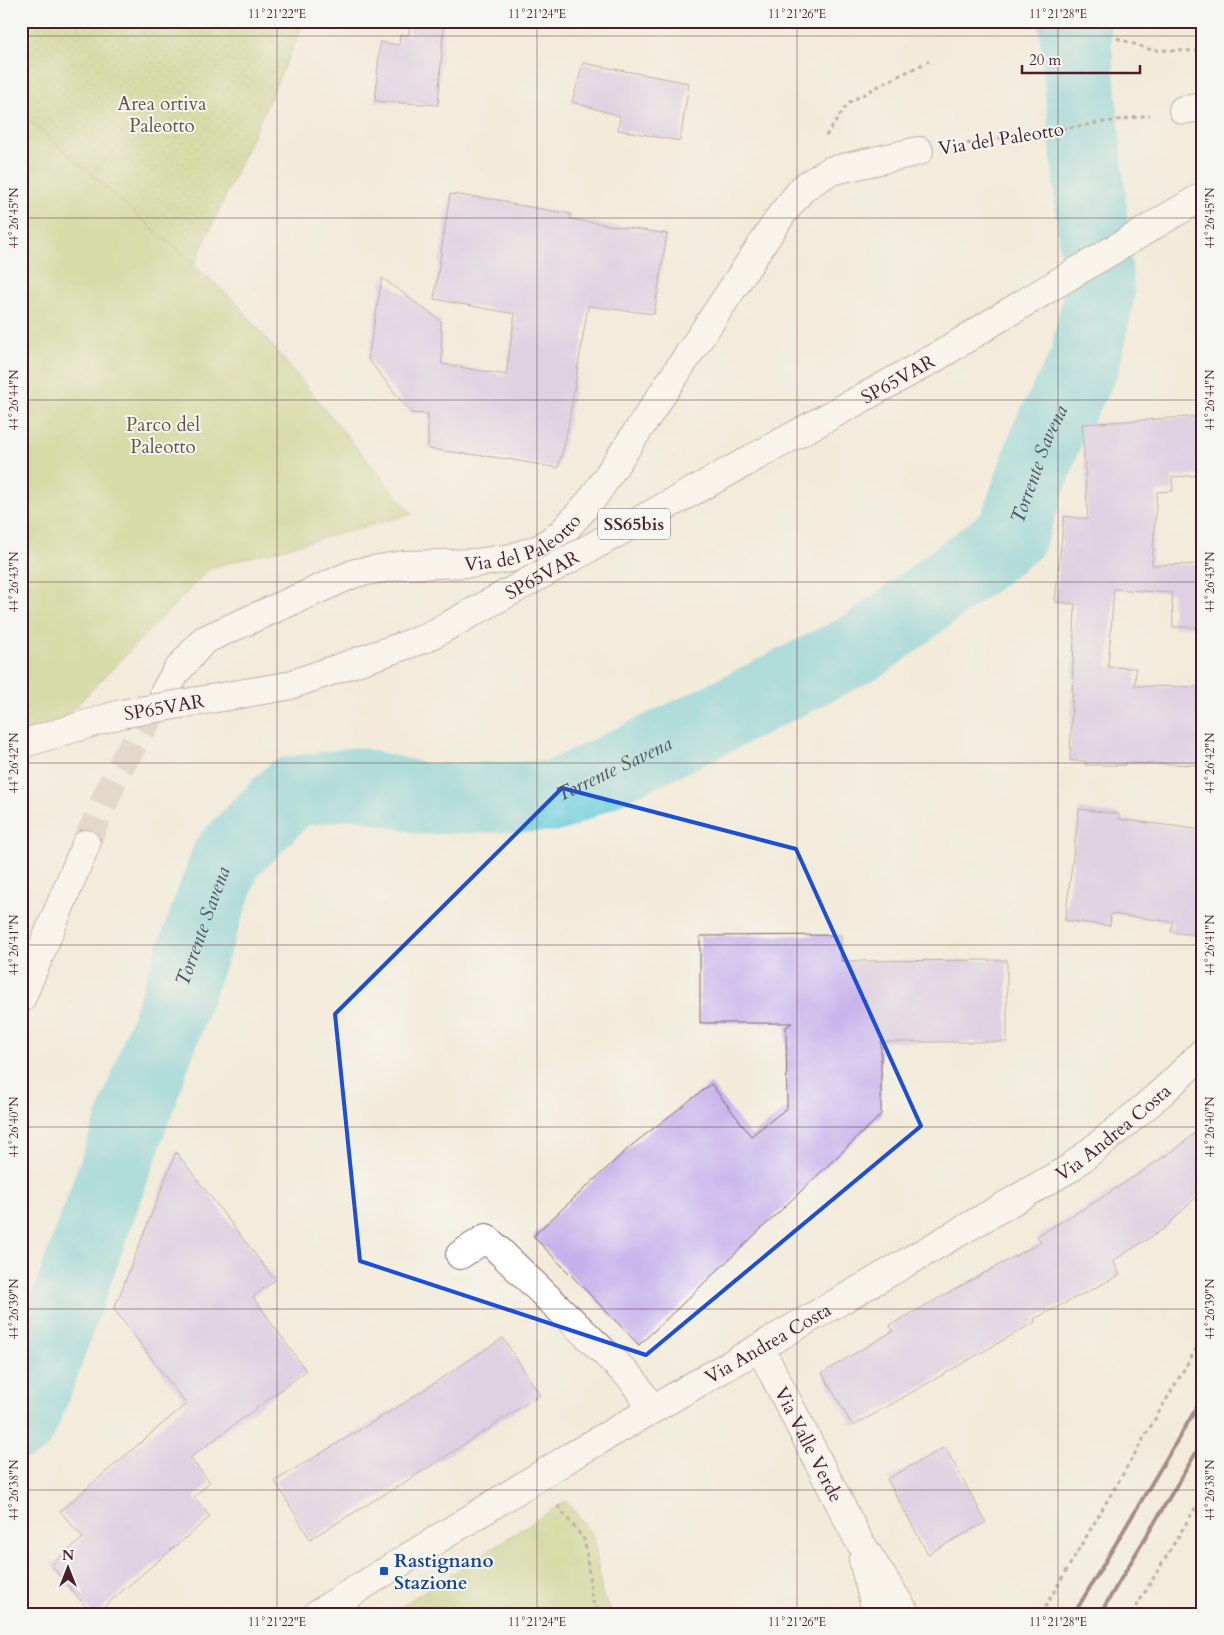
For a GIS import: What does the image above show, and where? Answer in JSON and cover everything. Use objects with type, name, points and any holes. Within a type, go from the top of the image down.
[{"type":"main road","name":"Via del Paleotto","points":[[164,693],[176,672],[204,640],[355,573],[403,565],[475,563],[511,558],[541,548],[563,532],[593,498],[782,214],[804,187],[830,171],[919,151]]},
{"type":"main road","name":"SP65VAR","points":[[21,744],[121,714],[287,686],[426,638],[935,358],[1203,196]]},
{"type":"main road","points":[[21,999],[86,844]]},
{"type":"main road","name":"Via Andrea Costa","points":[[317,1614],[570,1457],[1070,1168],[1136,1116],[1203,1052]]},
{"type":"main road","points":[[460,1256],[486,1238],[632,1379],[652,1409]]},
{"type":"main road","name":"Via Valle Verde","points":[[760,1348],[858,1539],[906,1614]]},
{"type":"main road","name":"Via Valle Verde","points":[[858,1539],[877,1614]]},
{"type":"path","points":[[1118,38],[1151,50],[1203,51]]},
{"type":"path","points":[[825,138],[848,103],[930,61]]},
{"type":"path","name":"Via del Paleotto","points":[[919,151],[1193,109]]},
{"type":"path","points":[[1041,1614],[1203,1337]]},
{"type":"path","points":[[1132,1614],[1203,1495]]},
{"type":"path","points":[[554,1502],[584,1541],[592,1600],[600,1614]]},
{"type":"highlighted area","points":[[562,788],[796,849],[921,1126],[646,1355],[360,1261],[335,1014]]},
{"type":"green space","name":"Area ortiva Paleotto","points":[[21,21],[305,21],[194,265],[21,113]]},
{"type":"green space","name":"Parco del Paleotto","points":[[21,113],[235,301],[412,514],[210,568],[21,763]]},
{"type":"green space","points":[[566,1501],[594,1537],[602,1594],[613,1614],[389,1614]]},
{"type":"building","points":[[410,21],[444,21],[438,105],[375,101],[380,42],[399,45],[400,35],[409,35]]},
{"type":"building","points":[[583,63],[689,83],[680,141],[618,130],[620,116],[572,102]]},
{"type":"building","points":[[450,194],[506,201],[506,203],[571,214],[570,219],[667,234],[654,314],[588,306],[566,438],[558,468],[508,459],[428,449],[428,414],[411,413],[368,359],[382,278],[441,321],[442,364],[506,375],[515,314],[434,299]]},
{"type":"building","points":[[1203,416],[1203,475],[1172,477],[1173,491],[1157,492],[1152,565],[1203,564],[1203,627],[1173,627],[1172,593],[1114,589],[1108,667],[1136,668],[1135,686],[1203,687],[1203,765],[1125,763],[1125,765],[1085,765],[1086,761],[1070,761],[1075,604],[1055,602],[1064,516],[1088,519],[1082,424]]},
{"type":"building","points":[[1079,809],[1119,814],[1119,819],[1203,830],[1203,936],[1171,932],[1173,922],[1111,914],[1110,926],[1065,920]]},
{"type":"building","points":[[841,935],[841,961],[1007,960],[1007,1042],[881,1042],[881,1115],[639,1345],[533,1236],[632,1145],[711,1084],[751,1136],[787,1108],[786,1027],[792,1023],[700,1023],[700,936]]},
{"type":"building","points":[[1203,1126],[1203,1190],[1165,1228],[1113,1261],[1120,1275],[1034,1319],[1035,1322],[853,1426],[822,1373],[893,1331],[890,1325],[1041,1242],[1037,1236],[1095,1202],[1176,1149]]},
{"type":"building","points":[[176,1152],[275,1280],[253,1297],[306,1371],[190,1458],[210,1482],[194,1497],[210,1517],[95,1614],[92,1614],[51,1565],[83,1538],[60,1511],[186,1404],[114,1309]]},
{"type":"building","points":[[503,1338],[540,1395],[423,1471],[310,1539],[275,1481],[404,1403]]},
{"type":"building","points":[[945,1447],[986,1522],[928,1554],[887,1479]]},
{"type":"waterway","name":"Torrente Savena","points":[[21,1424],[227,857],[291,792],[357,783],[425,799],[556,796],[703,726],[867,644],[1012,534],[1047,435],[1084,364],[1099,295],[1074,21]]},
{"type":"tunnel","points":[[86,844],[117,772],[164,693]]},
{"type":"railway","points":[[1074,1614],[1203,1397]]},
{"type":"railway","points":[[1100,1614],[1203,1441]]},
{"type":"place","name":"Rastignano Stazione","points":[[384,1571]]}]
